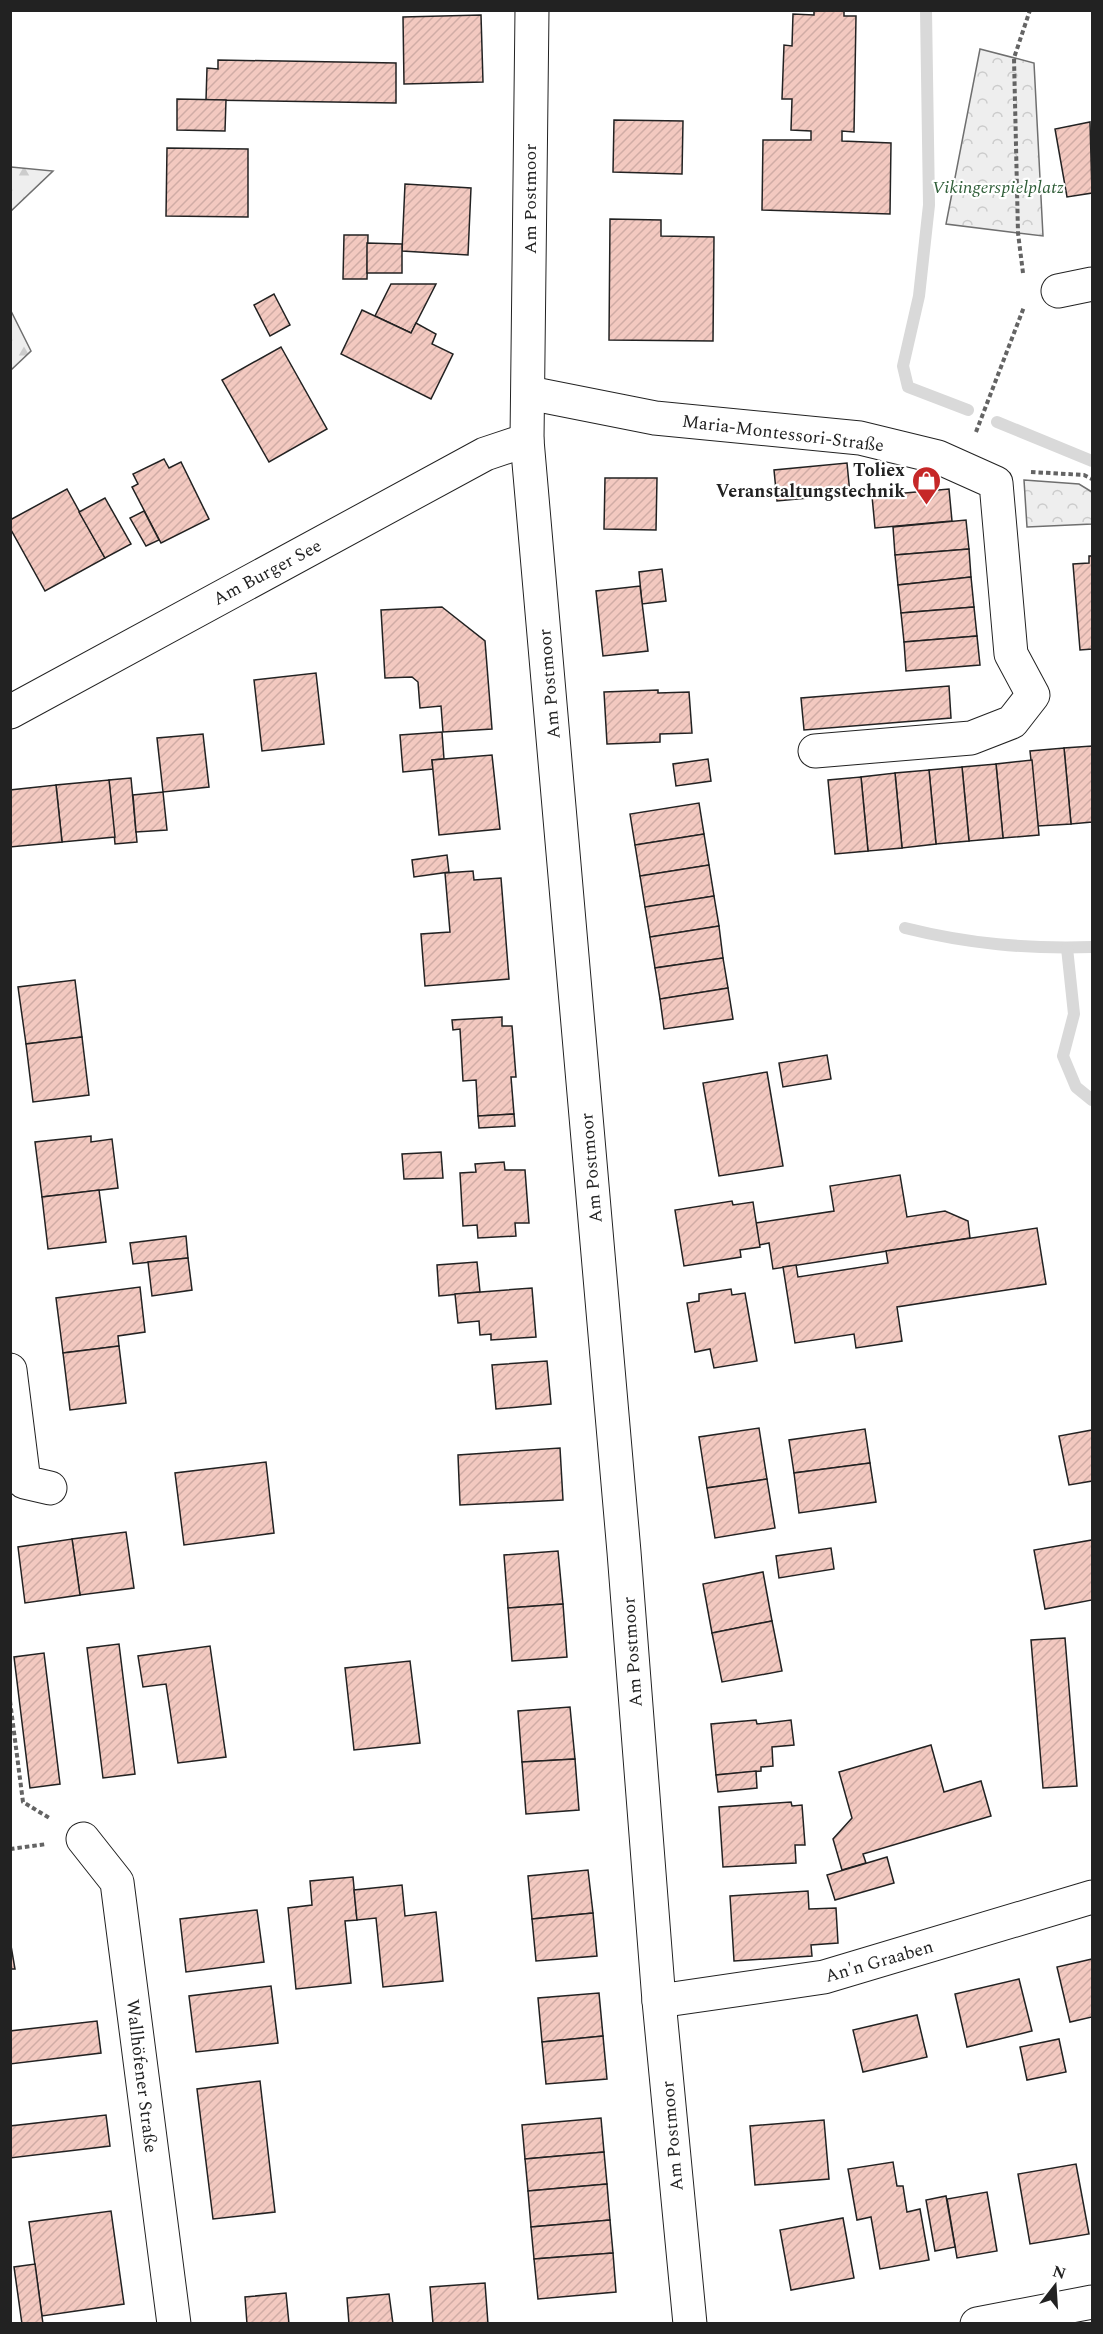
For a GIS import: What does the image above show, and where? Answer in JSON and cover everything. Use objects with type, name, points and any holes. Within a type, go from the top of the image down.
[{"type":"street","name":"Am Postmoor","points":[[532,10],[527,440],[624,1552],[659,2001],[690,2324]]},
{"type":"street","points":[[1059,291],[1092,284]]},
{"type":"street","name":"Maria-Montessori-Straße","points":[[529,393],[655,418],[860,438],[938,457],[996,483],[1011,654],[1033,695],[1012,722],[971,738],[815,750]]},
{"type":"street","name":"Am Burger See","points":[[10,711],[485,454],[527,440]]},
{"type":"street","points":[[10,1370],[24,1482],[50,1488]]},
{"type":"street","name":"Wallhöfener Straße","points":[[83,1839],[117,1882],[174,2324]]},
{"type":"street","name":"An'n Graaben","points":[[659,2001],[824,1977],[1092,1897]]},
{"type":"street","points":[[977,2324],[1092,2302]]},
{"type":"path","points":[[1024,278],[1018,233],[1014,58],[1030,10]]},
{"type":"path","points":[[963,468],[1027,300]]},
{"type":"path","points":[[1026,471],[1084,475],[1092,479]]},
{"type":"path","points":[[10,1701],[23,1802],[83,1839]]},
{"type":"green space","name":"Vikingerspielplatz","points":[[980,49],[1034,63],[1043,236],[946,224]]},
{"type":"green space","points":[[10,167],[53,171],[11,211]]},
{"type":"green space","points":[[11,311],[31,351],[10,370]]},
{"type":"green space","points":[[1024,480],[1079,484],[1092,492],[1092,524],[1027,527]]},
{"type":"building","points":[[814,10],[844,10],[844,16],[856,16],[854,132],[842,131],[842,141],[891,143],[890,214],[762,210],[763,140],[811,140],[811,131],[791,130],[792,99],[782,99],[784,45],[792,46],[793,14],[814,15]]},
{"type":"building","points":[[481,15],[483,82],[404,84],[403,17]]},
{"type":"building","points":[[218,60],[396,63],[396,103],[206,100],[207,68],[218,69]]},
{"type":"building","points":[[177,99],[226,100],[225,131],[177,130]]},
{"type":"building","points":[[614,120],[683,121],[682,174],[613,172]]},
{"type":"building","points":[[1090,122],[1092,193],[1067,197],[1055,129]]},
{"type":"building","points":[[167,148],[248,149],[248,217],[166,216]]},
{"type":"building","points":[[405,184],[471,188],[468,255],[402,251]]},
{"type":"building","points":[[610,219],[661,220],[661,236],[714,237],[713,341],[609,340]]},
{"type":"building","points":[[344,235],[368,235],[367,279],[343,279]]},
{"type":"building","points":[[367,243],[402,244],[402,273],[367,273]]},
{"type":"building","points":[[391,284],[436,284],[411,333],[375,316]]},
{"type":"building","points":[[274,294],[290,325],[270,336],[254,305]]},
{"type":"building","points":[[362,310],[411,333],[416,323],[436,334],[432,344],[453,354],[431,399],[341,354]]},
{"type":"building","points":[[281,347],[327,429],[269,462],[222,380]]},
{"type":"building","points":[[164,459],[169,468],[181,462],[209,519],[161,543],[132,487],[138,484],[133,474]]},
{"type":"building","points":[[847,463],[850,494],[777,501],[774,470]]},
{"type":"building","points":[[605,478],[657,478],[656,530],[604,529]]},
{"type":"building","points":[[67,489],[105,558],[45,591],[10,528],[10,520]]},
{"type":"building","points":[[949,489],[952,521],[875,528],[872,496]]},
{"type":"building","points":[[105,498],[131,544],[105,558],[79,512]]},
{"type":"building","points":[[144,511],[159,540],[146,546],[130,518]]},
{"type":"building","points":[[966,520],[969,549],[895,555],[893,527]]},
{"type":"building","points":[[969,549],[971,577],[898,585],[895,555]]},
{"type":"building","points":[[1089,556],[1092,556],[1092,649],[1080,650],[1073,564],[1089,563]]},
{"type":"building","points":[[662,569],[666,601],[642,604],[639,572]]},
{"type":"building","points":[[971,577],[974,607],[901,613],[898,585]]},
{"type":"building","points":[[640,586],[648,651],[603,656],[596,591]]},
{"type":"building","points":[[442,607],[485,641],[492,729],[443,732],[441,706],[420,708],[418,682],[412,677],[385,678],[381,610]]},
{"type":"building","points":[[974,607],[977,636],[904,642],[901,613]]},
{"type":"building","points":[[977,636],[980,665],[906,671],[904,642]]},
{"type":"building","points":[[316,673],[324,744],[262,751],[254,680]]},
{"type":"building","points":[[949,686],[951,718],[804,730],[801,698]]},
{"type":"building","points":[[658,690],[658,693],[689,692],[692,733],[660,734],[660,742],[607,744],[604,692]]},
{"type":"building","points":[[442,732],[444,759],[432,760],[433,769],[403,772],[400,735]]},
{"type":"building","points":[[203,734],[209,787],[163,792],[157,738]]},
{"type":"building","points":[[1092,746],[1092,822],[1071,824],[1064,748]]},
{"type":"building","points":[[1064,748],[1071,824],[1038,826],[1030,751]]},
{"type":"building","points":[[492,755],[500,829],[439,835],[432,760]]},
{"type":"building","points":[[708,759],[711,781],[676,786],[673,764]]},
{"type":"building","points":[[1032,760],[1039,835],[1003,838],[996,764]]},
{"type":"building","points":[[996,764],[1003,838],[969,841],[962,767]]},
{"type":"building","points":[[962,767],[969,841],[936,844],[929,770]]},
{"type":"building","points":[[929,770],[936,844],[902,848],[895,773]]},
{"type":"building","points":[[895,773],[902,848],[868,851],[861,777]]},
{"type":"building","points":[[861,777],[868,851],[835,854],[828,780]]},
{"type":"building","points":[[131,778],[137,842],[115,844],[109,780]]},
{"type":"building","points":[[109,780],[115,837],[62,842],[56,785]]},
{"type":"building","points":[[56,785],[62,842],[10,847],[10,790]]},
{"type":"building","points":[[163,792],[167,830],[136,832],[133,795]]},
{"type":"building","points":[[699,803],[704,834],[635,845],[630,814]]},
{"type":"building","points":[[704,834],[709,865],[640,876],[635,845]]},
{"type":"building","points":[[447,855],[449,872],[414,877],[412,860]]},
{"type":"building","points":[[709,865],[714,896],[645,907],[640,876]]},
{"type":"building","points":[[473,871],[474,880],[501,878],[509,979],[425,986],[421,934],[450,932],[445,873]]},
{"type":"building","points":[[714,896],[719,926],[650,937],[645,907]]},
{"type":"building","points":[[719,926],[723,958],[655,968],[650,937]]},
{"type":"building","points":[[723,958],[728,988],[660,999],[655,968]]},
{"type":"building","points":[[75,980],[82,1037],[26,1044],[18,987]]},
{"type":"building","points":[[728,988],[733,1019],[664,1029],[660,999]]},
{"type":"building","points":[[502,1017],[502,1026],[512,1026],[516,1077],[511,1077],[514,1114],[478,1116],[476,1080],[463,1081],[460,1029],[453,1030],[452,1020]]},
{"type":"building","points":[[82,1037],[89,1095],[33,1102],[26,1044]]},
{"type":"building","points":[[827,1055],[831,1079],[783,1087],[779,1063]]},
{"type":"building","points":[[767,1072],[783,1166],[719,1176],[703,1083]]},
{"type":"building","points":[[514,1114],[515,1126],[479,1128],[478,1116]]},
{"type":"building","points":[[91,1136],[91,1142],[112,1139],[118,1188],[42,1197],[35,1142]]},
{"type":"building","points":[[441,1152],[443,1178],[404,1179],[402,1154]]},
{"type":"building","points":[[504,1162],[505,1170],[525,1170],[529,1223],[515,1223],[516,1236],[478,1238],[477,1225],[463,1226],[460,1173],[476,1172],[475,1164]]},
{"type":"building","points":[[900,1175],[907,1217],[945,1211],[968,1221],[970,1238],[773,1269],[769,1243],[759,1245],[756,1223],[834,1211],[830,1186]]},
{"type":"building","points":[[99,1190],[106,1242],[48,1249],[42,1197]]},
{"type":"building","points":[[732,1201],[733,1205],[753,1202],[760,1247],[740,1250],[741,1257],[684,1266],[675,1210]]},
{"type":"building","points":[[1037,1228],[1046,1284],[897,1307],[902,1341],[856,1348],[854,1334],[795,1343],[783,1267],[796,1265],[798,1277],[888,1263],[886,1251]]},
{"type":"building","points":[[186,1236],[188,1258],[133,1264],[130,1243]]},
{"type":"building","points":[[188,1258],[192,1290],[152,1296],[148,1262]]},
{"type":"building","points":[[477,1262],[480,1292],[439,1296],[437,1265]]},
{"type":"building","points":[[140,1287],[145,1332],[118,1336],[119,1346],[63,1353],[56,1298]]},
{"type":"building","points":[[532,1288],[536,1337],[491,1340],[491,1334],[480,1335],[479,1321],[458,1323],[455,1294]]},
{"type":"building","points":[[731,1289],[732,1295],[745,1293],[757,1361],[714,1368],[710,1349],[695,1352],[687,1303],[699,1301],[699,1294]]},
{"type":"building","points":[[119,1346],[126,1403],[70,1410],[63,1353]]},
{"type":"building","points":[[547,1361],[551,1404],[496,1409],[492,1365]]},
{"type":"building","points":[[759,1428],[767,1479],[707,1488],[699,1437]]},
{"type":"building","points":[[865,1429],[870,1463],[794,1473],[789,1440]]},
{"type":"building","points":[[1092,1430],[1092,1481],[1069,1485],[1059,1436]]},
{"type":"building","points":[[560,1448],[563,1500],[460,1505],[458,1455]]},
{"type":"building","points":[[266,1462],[274,1533],[184,1545],[175,1473]]},
{"type":"building","points":[[870,1463],[876,1502],[799,1513],[794,1473]]},
{"type":"building","points":[[767,1479],[775,1528],[715,1538],[707,1488]]},
{"type":"building","points":[[126,1532],[134,1588],[80,1595],[72,1539]]},
{"type":"building","points":[[72,1539],[80,1595],[25,1603],[18,1547]]},
{"type":"building","points":[[1092,1540],[1092,1600],[1045,1609],[1034,1550]]},
{"type":"building","points":[[831,1548],[834,1569],[779,1578],[776,1556]]},
{"type":"building","points":[[558,1551],[563,1604],[508,1608],[504,1555]]},
{"type":"building","points":[[763,1572],[772,1621],[712,1633],[703,1584]]},
{"type":"building","points":[[563,1604],[567,1657],[512,1661],[508,1608]]},
{"type":"building","points":[[772,1621],[782,1671],[722,1682],[712,1633]]},
{"type":"building","points":[[1065,1638],[1077,1786],[1043,1788],[1031,1640]]},
{"type":"building","points":[[119,1644],[135,1774],[103,1778],[87,1648]]},
{"type":"building","points":[[210,1646],[226,1757],[178,1763],[166,1684],[143,1687],[138,1656]]},
{"type":"building","points":[[44,1653],[60,1784],[30,1788],[14,1657]]},
{"type":"building","points":[[410,1661],[420,1743],[354,1750],[345,1668]]},
{"type":"building","points":[[570,1707],[575,1759],[522,1762],[518,1711]]},
{"type":"building","points":[[756,1720],[757,1724],[791,1720],[794,1745],[772,1747],[773,1766],[761,1767],[761,1771],[716,1775],[711,1724]]},
{"type":"building","points":[[931,1745],[944,1792],[981,1781],[991,1816],[863,1854],[866,1863],[842,1870],[833,1839],[852,1818],[839,1772]]},
{"type":"building","points":[[575,1759],[579,1810],[526,1814],[522,1762]]},
{"type":"building","points":[[756,1771],[757,1788],[718,1792],[716,1775]]},
{"type":"building","points":[[791,1802],[792,1806],[802,1805],[805,1845],[795,1845],[796,1863],[723,1867],[719,1807]]},
{"type":"building","points":[[887,1857],[894,1883],[835,1900],[827,1875]]},
{"type":"building","points":[[588,1870],[593,1913],[532,1919],[528,1876]]},
{"type":"building","points":[[353,1877],[357,1920],[345,1921],[351,1983],[296,1989],[288,1908],[312,1905],[310,1881]]},
{"type":"building","points":[[402,1885],[405,1916],[436,1912],[443,1981],[383,1987],[376,1918],[357,1920],[354,1890]]},
{"type":"building","points":[[808,1891],[809,1909],[836,1908],[838,1943],[811,1945],[812,1956],[734,1961],[730,1896]]},
{"type":"building","points":[[257,1910],[264,1962],[186,1972],[180,1919]]},
{"type":"building","points":[[593,1913],[597,1956],[536,1961],[532,1919]]},
{"type":"building","points":[[10,1940],[15,1969],[10,1969]]},
{"type":"building","points":[[1092,1959],[1092,2017],[1070,2022],[1057,1967]]},
{"type":"building","points":[[1019,1979],[1032,2031],[967,2047],[955,1994]]},
{"type":"building","points":[[271,1986],[278,2043],[196,2052],[189,1996]]},
{"type":"building","points":[[599,1993],[603,2036],[542,2042],[538,1998]]},
{"type":"building","points":[[917,2015],[927,2057],[863,2072],[853,2030]]},
{"type":"building","points":[[97,2021],[101,2053],[10,2064],[10,2031]]},
{"type":"building","points":[[603,2036],[607,2079],[546,2084],[542,2042]]},
{"type":"building","points":[[1059,2039],[1066,2072],[1027,2080],[1020,2047]]},
{"type":"building","points":[[260,2081],[275,2212],[213,2219],[197,2089]]},
{"type":"building","points":[[106,2115],[110,2146],[10,2158],[10,2126]]},
{"type":"building","points":[[601,2118],[604,2152],[525,2159],[522,2125]]},
{"type":"building","points":[[824,2120],[829,2179],[755,2185],[750,2126]]},
{"type":"building","points":[[604,2152],[607,2184],[528,2191],[525,2159]]},
{"type":"building","points":[[893,2162],[897,2186],[903,2186],[907,2212],[920,2209],[929,2260],[880,2269],[871,2217],[857,2220],[848,2169]]},
{"type":"building","points":[[1076,2164],[1089,2234],[1030,2244],[1018,2174]]},
{"type":"building","points":[[607,2184],[610,2220],[531,2227],[528,2191]]},
{"type":"building","points":[[987,2192],[997,2251],[957,2258],[947,2199]]},
{"type":"building","points":[[946,2196],[955,2247],[935,2251],[926,2200]]},
{"type":"building","points":[[111,2211],[124,2304],[42,2316],[29,2222]]},
{"type":"building","points":[[843,2218],[854,2278],[791,2290],[780,2230]]},
{"type":"building","points":[[610,2220],[613,2253],[534,2259],[531,2227]]},
{"type":"building","points":[[613,2253],[616,2292],[538,2299],[534,2259]]},
{"type":"building","points":[[35,2264],[43,2324],[22,2324],[14,2267]]},
{"type":"building","points":[[485,2283],[488,2324],[433,2324],[430,2287]]},
{"type":"building","points":[[286,2293],[289,2324],[247,2324],[245,2297]]},
{"type":"building","points":[[389,2294],[393,2324],[349,2324],[347,2298]]},
{"type":"waterway","points":[[926,10],[929,205],[919,296],[903,366],[908,387],[968,410]]},
{"type":"waterway","points":[[997,422],[1092,461]]},
{"type":"waterway","points":[[905,928],[952,938],[998,944],[1092,947]]},
{"type":"waterway","points":[[1067,948],[1074,1014],[1063,1056],[1076,1087],[1092,1100]]},
{"type":"place","name":"Toliex Veranstaltungstechnik","points":[[926,506]]}]
